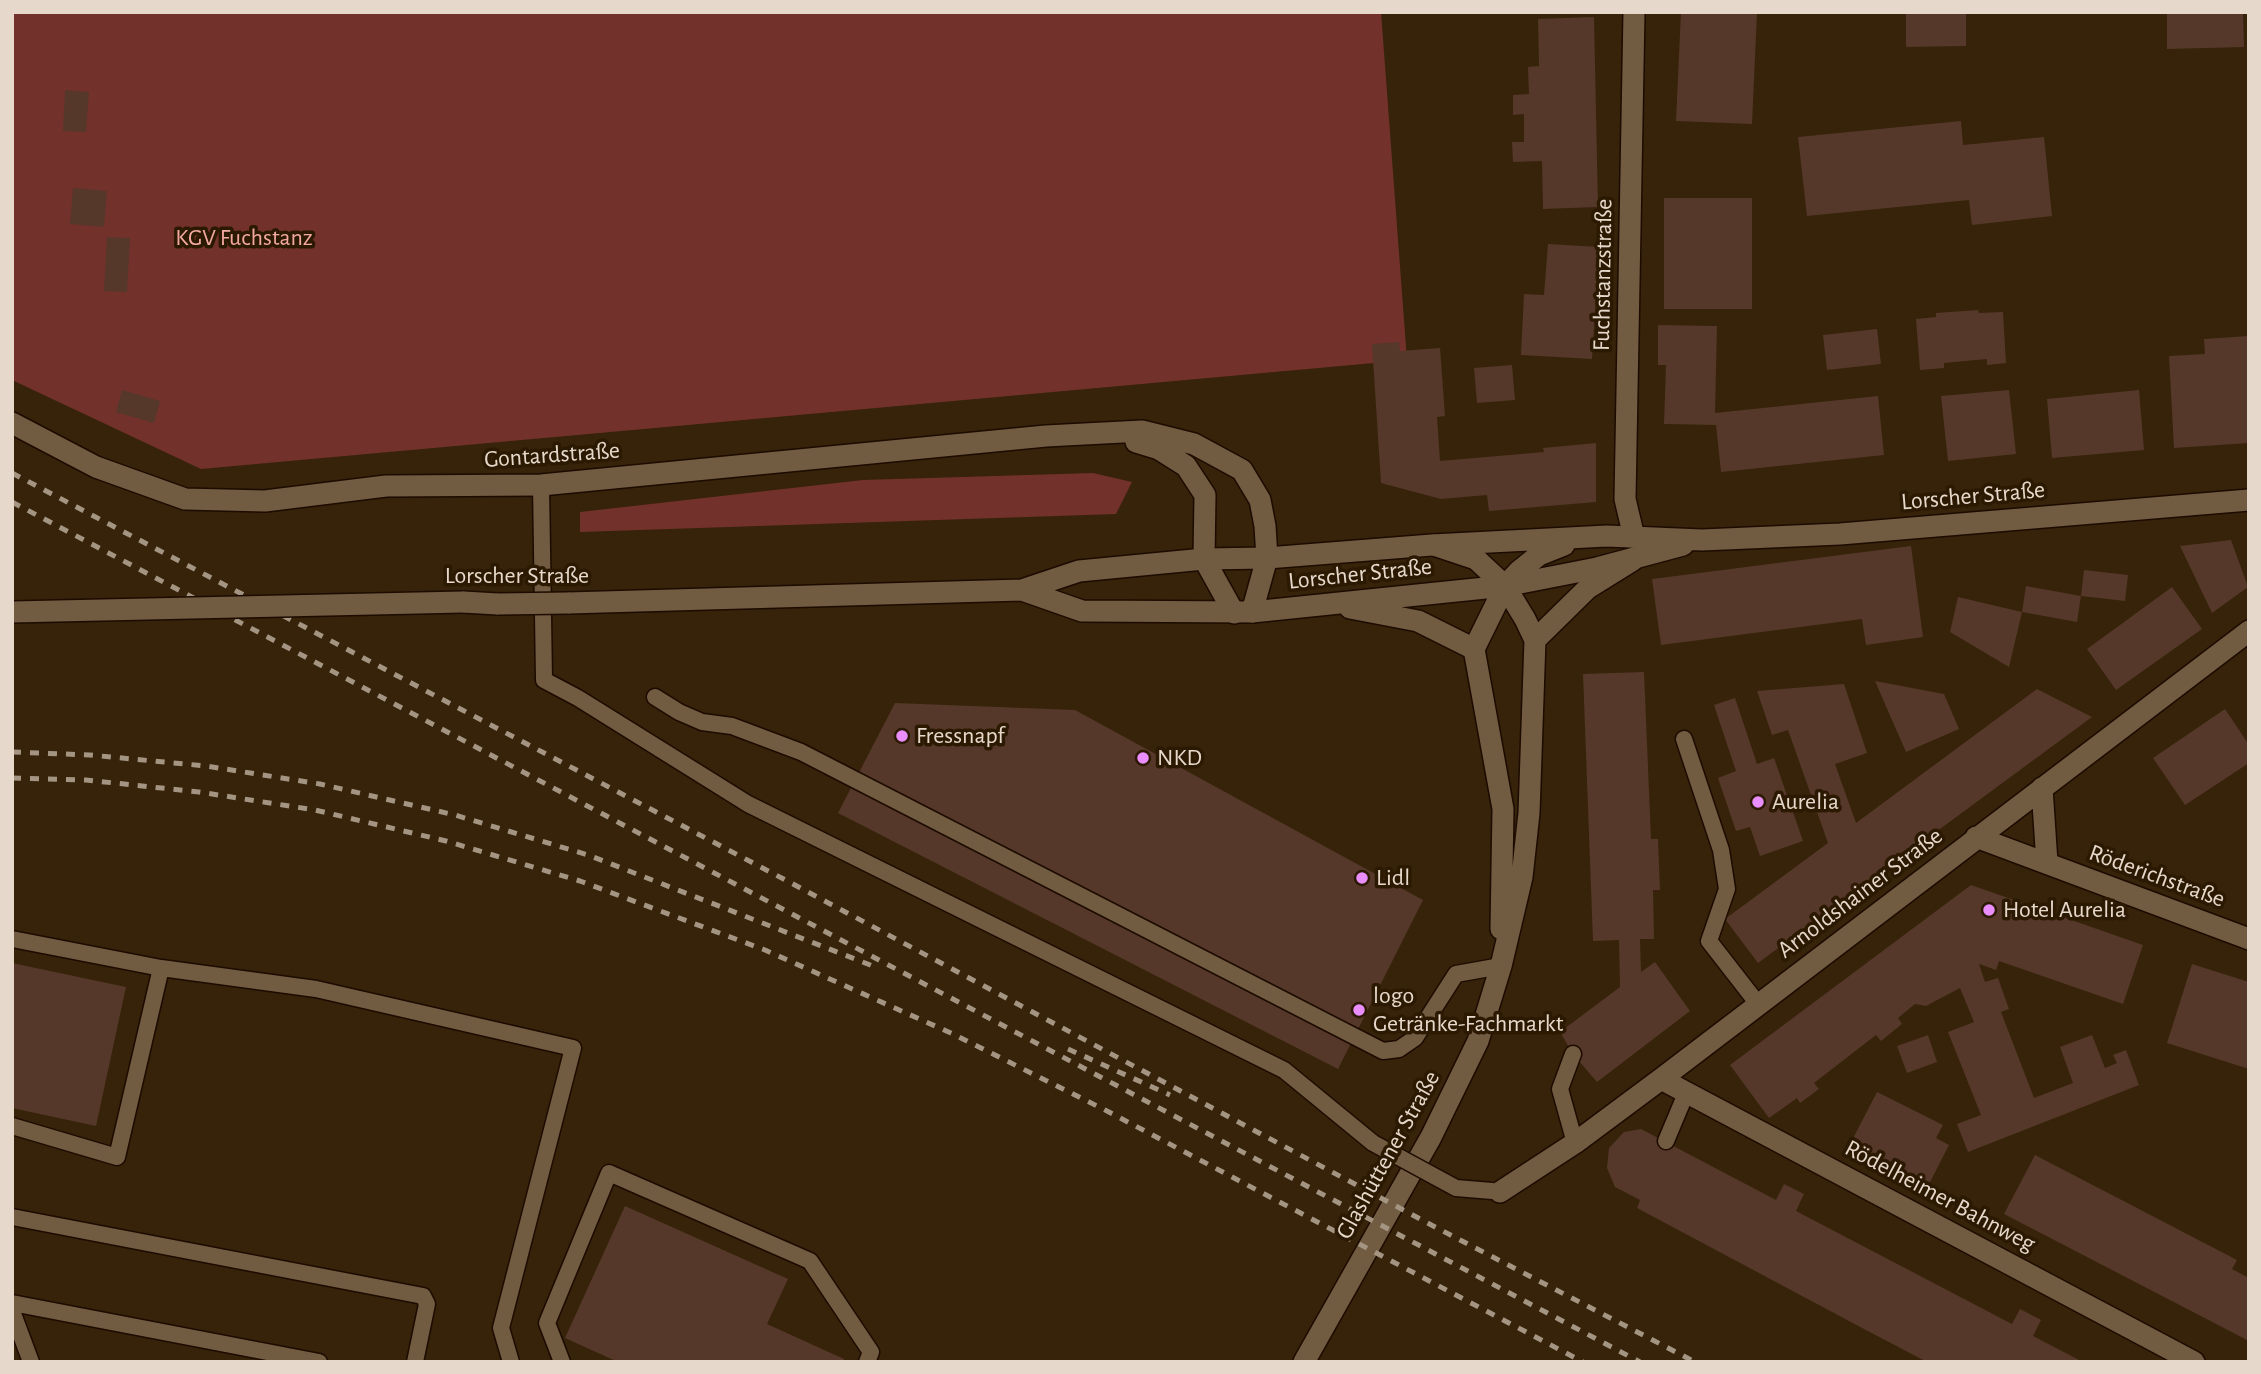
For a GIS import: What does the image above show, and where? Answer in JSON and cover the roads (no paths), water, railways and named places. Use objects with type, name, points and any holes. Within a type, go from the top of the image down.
[{"type":"street","name":"Fuchstanzstraße","points":[[1634,12],[1625,499],[1634,537]]},
{"type":"street","name":"Gontardstraße","points":[[12,422],[96,467],[185,499],[265,501],[386,486],[541,485],[925,447],[1110,433],[1142,431],[1194,444],[1242,470],[1260,500],[1267,558],[1243,612],[1204,559],[1205,495],[1186,466],[1158,449],[1110,433]]},
{"type":"street","name":"Lorscher Straße","points":[[12,612],[463,602],[568,603],[1022,590],[1079,571],[1204,559],[1267,558],[1432,545],[1580,538],[1702,540],[1840,534],[2249,500]]},
{"type":"street","points":[[1327,604],[1418,621],[1474,649],[1505,586],[1519,571],[1539,555],[1580,538]]},
{"type":"street","name":"Lorscher Straße","points":[[1022,590],[1082,611],[1243,612],[1505,586],[1636,559],[1702,540]]},
{"type":"street","name":"Glashüttener Straße","points":[[1304,1362],[1431,1137],[1478,1041],[1501,966],[1522,877],[1530,813],[1535,640],[1505,586],[1476,559],[1432,545]]},
{"type":"street","points":[[1535,640],[1588,588],[1636,559]]},
{"type":"street","name":"Arnoldshainer Straße","points":[[1496,1192],[1574,1143],[1661,1079],[2249,631]]},
{"type":"street","name":"Glashüttener Straße","points":[[1474,649],[1503,809],[1501,966]]},
{"type":"street","points":[[2042,788],[2047,863]]},
{"type":"street","name":"Röderichstraße","points":[[1976,837],[2249,939]]},
{"type":"street","name":"Rödelheimer Bahnweg","points":[[1661,1079],[2194,1362]]},
{"type":"lane","points":[[541,485],[544,680],[578,698],[748,804],[1284,1070],[1373,1143],[1456,1188],[1496,1192]]},
{"type":"lane","points":[[655,697],[702,722],[732,726],[802,752],[1383,1051],[1399,1049],[1415,1038],[1456,974],[1501,966]]},
{"type":"lane","points":[[1684,739],[1721,850],[1727,889],[1709,941],[1758,1004]]},
{"type":"lane","points":[[12,939],[161,968],[316,989],[573,1048],[501,1328],[511,1362]]},
{"type":"lane","points":[[12,1126],[117,1157],[161,968]]},
{"type":"lane","points":[[1573,1054],[1560,1089],[1574,1143]]},
{"type":"lane","points":[[1666,1142],[1687,1091]]},
{"type":"lane","points":[[562,1362],[547,1323],[609,1173],[810,1261],[871,1352],[867,1362]]},
{"type":"lane","points":[[12,1217],[423,1296],[428,1304],[415,1362]]},
{"type":"lane","points":[[12,1303],[319,1362]]},
{"type":"lane","points":[[12,1311],[31,1362]]},
{"type":"railway","points":[[12,473],[1695,1362]]},
{"type":"railway","points":[[12,502],[1640,1362]]},
{"type":"railway","points":[[12,752],[90,755],[206,766],[320,784],[455,815],[588,855],[878,968]]},
{"type":"railway","points":[[12,778],[86,780],[199,792],[315,810],[446,841],[580,881],[765,950],[953,1034],[1107,1111],[1583,1362]]},
{"type":"railway","points":[[1068,1049],[1170,1095]]},
{"type":"place","name":"Fressnapf","points":[[902,736]]},
{"type":"place","name":"NKD","points":[[1143,758]]},
{"type":"place","name":"Aurelia","points":[[1758,802]]},
{"type":"place","name":"Lidl","points":[[1362,878]]},
{"type":"place","name":"Hotel Aurelia","points":[[1989,910]]},
{"type":"place","name":"logo Getränke-Fachmarkt","points":[[1359,1010]]},
{"type":"park label","name":"KGV Fuchstanz","points":[[244,238]]}]
